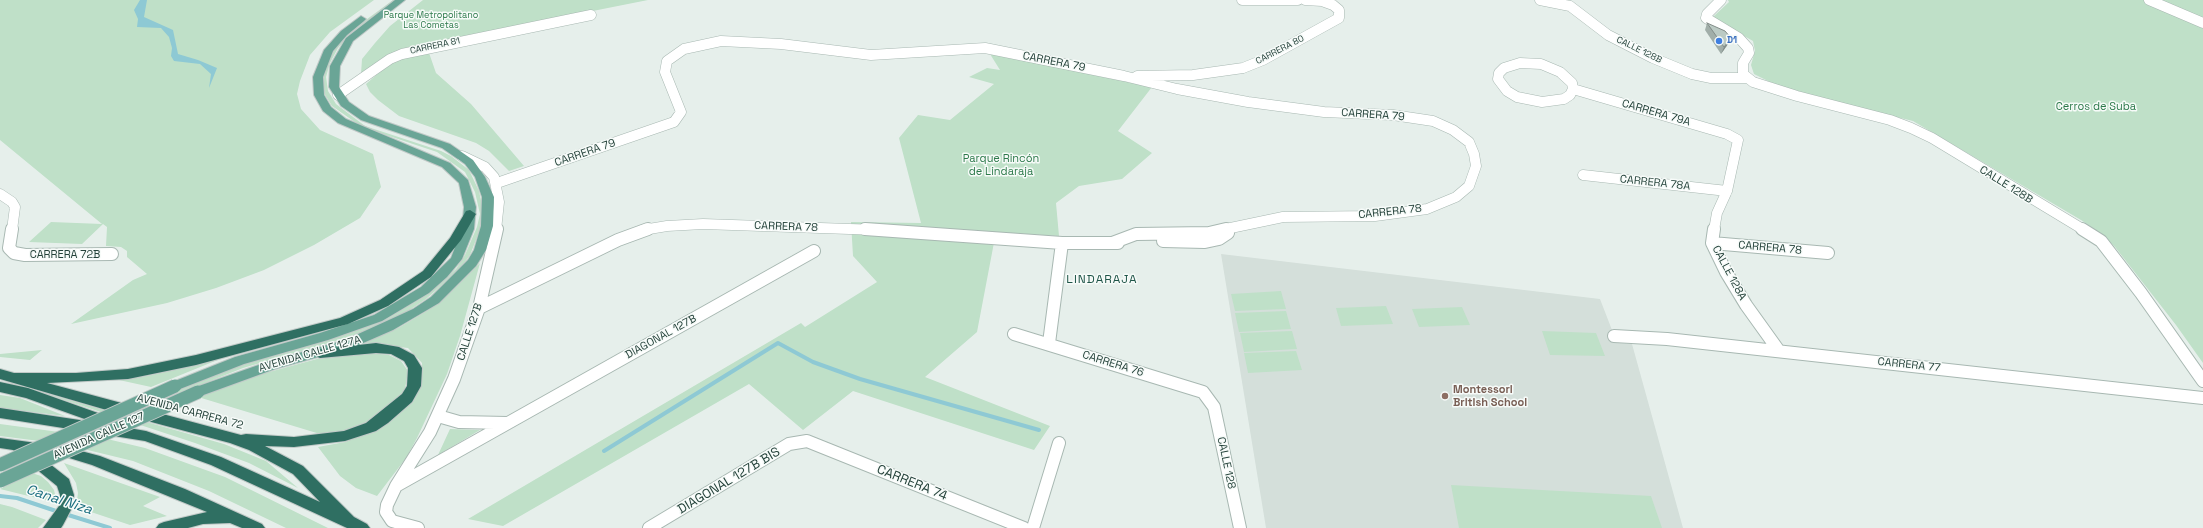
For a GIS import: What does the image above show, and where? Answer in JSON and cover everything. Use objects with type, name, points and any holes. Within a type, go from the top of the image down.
[{"type":"highway","points":[[15,378],[76,378],[128,374],[196,360],[344,321],[384,303],[427,274],[455,240],[470,214]]},
{"type":"highway","points":[[233,438],[294,442],[345,436],[370,427],[389,415],[406,398],[414,386],[416,368],[410,358],[394,350],[376,348],[320,353]]},
{"type":"highway","name":"AVENIDA CARRERA 72","points":[[0,374],[110,406],[233,438],[290,464],[304,475],[348,521]]},
{"type":"highway","points":[[0,387],[28,393],[146,436]]},
{"type":"highway","name":"AVENIDA CARRERA 72","points":[[0,414],[146,436],[216,461],[362,528]]},
{"type":"highway","points":[[6,444],[54,474],[64,484],[68,495],[66,506],[58,521],[51,528]]},
{"type":"highway","points":[[6,444],[66,452],[95,460],[180,493],[257,528]]},
{"type":"highway","points":[[164,528],[203,518],[234,517]]},
{"type":"main road","name":"AVENIDA CALLE 127A","points":[[175,386],[240,360],[355,327],[378,318],[404,305],[425,290],[443,274],[456,258],[468,229],[470,214],[469,199],[464,182],[446,165],[410,148],[351,126],[326,109],[319,95],[318,77],[320,68],[332,46],[344,33],[388,0]]},
{"type":"main road","name":"AVENIDA CALLE 127A","points":[[198,392],[266,366],[320,353],[367,337],[417,312],[446,290],[472,263],[480,250],[484,238],[488,212],[488,197],[477,173],[462,156],[446,146],[365,118],[353,111],[338,95],[334,87],[333,76],[335,66],[344,47],[361,29],[401,0]]},
{"type":"main road","name":"AVENIDA CALLE 127","points":[[0,465],[175,386]]},
{"type":"main road","name":"AVENIDA CALLE 127","points":[[0,481],[198,392]]},
{"type":"street","points":[[1242,0],[1298,0]]},
{"type":"street","name":"CARRERA 80","points":[[1124,76],[1193,75],[1243,68],[1263,60],[1340,18],[1338,10],[1333,5],[1322,1],[1305,0]]},
{"type":"street","name":"CALLE 128B","points":[[1540,0],[1570,6],[1608,34],[1659,61],[1692,74],[1711,78],[1746,78],[1762,86],[1890,120],[1932,138],[2030,200],[2088,232],[2106,247],[2203,381]]},
{"type":"street","points":[[1721,0],[1707,14],[1706,18],[1739,38],[1748,48],[1749,53],[1743,63],[1743,74],[1746,78]]},
{"type":"street","points":[[2149,0],[2203,23]]},
{"type":"street","name":"CARRERA 81","points":[[338,95],[390,59],[402,54],[591,15]]},
{"type":"street","name":"CARRERA 79","points":[[497,183],[674,122],[681,112],[665,72],[665,66],[670,57],[693,46],[721,41],[781,44],[872,55],[985,48],[1124,76],[1156,85],[1248,102],[1324,112],[1393,115],[1433,121]]},
{"type":"street","points":[[1530,63],[1551,67],[1568,77],[1573,89],[1570,95],[1564,99],[1542,102],[1529,100],[1512,94],[1501,85],[1498,79],[1499,73],[1504,68],[1512,64],[1530,63]]},
{"type":"street","name":"CARRERA 79A","points":[[1573,89],[1727,134],[1738,140]]},
{"type":"street","name":"CARRERA 78","points":[[479,308],[618,240],[639,232],[666,226],[703,224],[874,230],[1062,243],[1112,243],[1211,237],[1259,220],[1283,217],[1375,216],[1426,209],[1456,197],[1472,180],[1476,166],[1474,154],[1469,142],[1453,130],[1433,121]]},
{"type":"street","name":"CALLE 128A","points":[[1738,140],[1727,191],[1717,213],[1712,243],[1726,272],[1746,305],[1779,351]]},
{"type":"street","points":[[462,156],[485,167],[497,183]]},
{"type":"street","name":"CARRERA 78A","points":[[1583,175],[1727,191]]},
{"type":"street","name":"CALLE 127B","points":[[418,528],[392,521],[386,512],[389,499],[396,486],[422,446],[438,416],[467,345],[479,308],[496,235],[499,202],[497,183]]},
{"type":"street","name":"CARRERA 72B","points":[[0,194],[12,202],[15,207],[9,248],[14,253],[25,255],[112,254]]},
{"type":"street","points":[[1049,343],[1052,308],[1062,243]]},
{"type":"street","name":"CARRERA 78","points":[[1712,243],[1828,253]]},
{"type":"street","name":"DIAGONAL 127B","points":[[396,486],[814,251]]},
{"type":"street","name":"CARRERA 76","points":[[1014,334],[1049,343],[1203,392],[1210,399]]},
{"type":"street","name":"CARRERA 77","points":[[1614,336],[1779,351],[2203,398]]},
{"type":"street","points":[[2188,362],[2203,364]]},
{"type":"street","name":"CALLE 128","points":[[1210,399],[1214,407],[1240,528]]},
{"type":"street","points":[[438,416],[459,422],[508,423]]},
{"type":"street","name":"DIAGONAL 127B BIS","points":[[655,526],[789,444],[800,441]]},
{"type":"street","name":"CARRERA 74","points":[[800,441],[807,441],[1024,528]]},
{"type":"street","points":[[1033,528],[1059,442]]},
{"type":"shaded area","name":"Montessori British School","points":[[1221,254],[1600,299],[1617,343],[1632,344],[1683,528],[1266,528]]},
{"type":"green space","points":[[0,0],[374,0],[330,32],[310,55],[300,81],[297,94],[301,109],[320,130],[373,154],[381,187],[360,218],[314,245],[264,270],[216,288],[167,303],[71,324],[133,280],[147,274],[127,257],[127,251],[121,247],[106,246],[107,227],[103,224],[82,244],[29,242],[51,222],[102,224],[0,140]]},
{"type":"green space","points":[[395,0],[351,34],[338,48],[330,63],[326,77],[328,91],[336,104],[365,126],[441,151],[451,156],[469,170],[479,191],[484,214],[481,227],[470,255],[459,270],[426,299],[405,313],[363,333],[243,368],[180,393],[174,392],[245,364],[325,341],[381,322],[422,298],[456,269],[465,255],[477,227],[480,214],[475,192],[465,172],[437,152],[362,127],[332,106],[324,93],[323,78],[327,63],[335,48],[348,33]]},
{"type":"green space","name":"Parque Metropolitano Las Cometas","points":[[423,0],[648,0],[412,47],[395,52],[361,74],[362,59],[375,43],[390,26]]},
{"type":"green space","name":"Cerros de Suba","points":[[1728,0],[2203,0],[2203,363],[2176,325],[2115,247],[2102,234],[2081,220],[1913,121],[1815,97],[1778,86],[1754,74],[1751,65],[1755,51],[1753,41],[1714,19],[1714,16],[1729,2]]},
{"type":"green space","points":[[428,50],[436,73],[471,104],[524,166],[509,171],[489,151],[476,143],[399,116],[370,92],[366,84],[389,64],[405,56]]},
{"type":"green space","name":"Parque Rincón de Lindaraja","points":[[990,54],[1152,87],[1118,131],[1152,153],[1122,179],[1079,186],[1056,203],[1059,236],[996,232],[977,332],[925,377],[1050,426],[1034,450],[853,391],[803,430],[749,384],[503,526],[468,519],[801,323],[805,327],[877,282],[853,256],[851,222],[921,223],[899,138],[918,115],[950,120],[994,84],[969,77],[987,68],[1000,70]]},
{"type":"green space","points":[[480,263],[460,336],[447,374],[406,458],[377,496],[356,488],[340,476],[318,447],[345,442],[359,436],[419,386],[422,374],[422,363],[408,348],[365,343],[400,327],[430,309],[457,286]]},
{"type":"green space","points":[[1281,291],[1286,309],[1235,311],[1231,294]]},
{"type":"green space","points":[[1386,306],[1393,324],[1341,326],[1336,308]]},
{"type":"green space","points":[[1462,307],[1470,325],[1419,327],[1412,309]]},
{"type":"green space","points":[[1286,311],[1291,329],[1239,332],[1235,313]]},
{"type":"green space","points":[[1292,331],[1297,349],[1244,352],[1240,333]]},
{"type":"green space","points":[[1542,331],[1596,333],[1605,356],[1550,355]]},
{"type":"green space","points":[[42,350],[30,360],[0,357],[0,354]]},
{"type":"green space","points":[[1296,351],[1302,370],[1248,373],[1244,353]]},
{"type":"green space","points":[[372,353],[389,355],[401,361],[408,371],[405,389],[399,398],[369,421],[344,431],[320,434],[198,397],[221,385],[317,359]]},
{"type":"green space","points":[[220,359],[151,387],[119,380],[147,376]]},
{"type":"green space","points":[[34,390],[224,444],[266,461],[298,488],[249,463],[195,443]]},
{"type":"green space","points":[[0,395],[20,398],[65,416],[0,408]]},
{"type":"green space","points":[[0,424],[103,438],[145,448],[225,477],[328,528],[286,528],[209,491],[133,461],[63,444],[0,436]]},
{"type":"green space","points":[[450,429],[480,430],[438,455]]},
{"type":"green space","points":[[64,463],[160,497],[143,506],[167,516],[130,525],[76,507],[78,493],[76,483]]},
{"type":"green space","points":[[32,473],[41,476],[48,482],[54,490],[57,503],[0,489]]},
{"type":"green space","points":[[1451,485],[1651,496],[1662,528],[1459,528]]},
{"type":"green space","points":[[0,504],[46,520],[38,528],[0,528]]},
{"type":"water","points":[[140,0],[147,0],[144,17],[173,30],[178,54],[217,68],[209,88],[211,74],[200,64],[174,61],[171,56],[172,48],[169,37],[161,28],[137,27],[138,19],[134,10]]},
{"type":"building","points":[[1707,23],[1725,31],[1731,38],[1724,47]]},
{"type":"waterway","points":[[604,451],[778,343],[813,362],[860,379],[1039,430]]},
{"type":"waterway","name":"Canal Niza","points":[[0,496],[17,498],[59,512]]},
{"type":"waterway","name":"Canal Niza","points":[[65,514],[110,528]]},
{"type":"place","name":"D1","points":[[1719,41]]},
{"type":"place","name":"Montessori British School","points":[[1445,396]]},
{"type":"district","name":"LINDARAJA","points":[[1102,280]]}]
